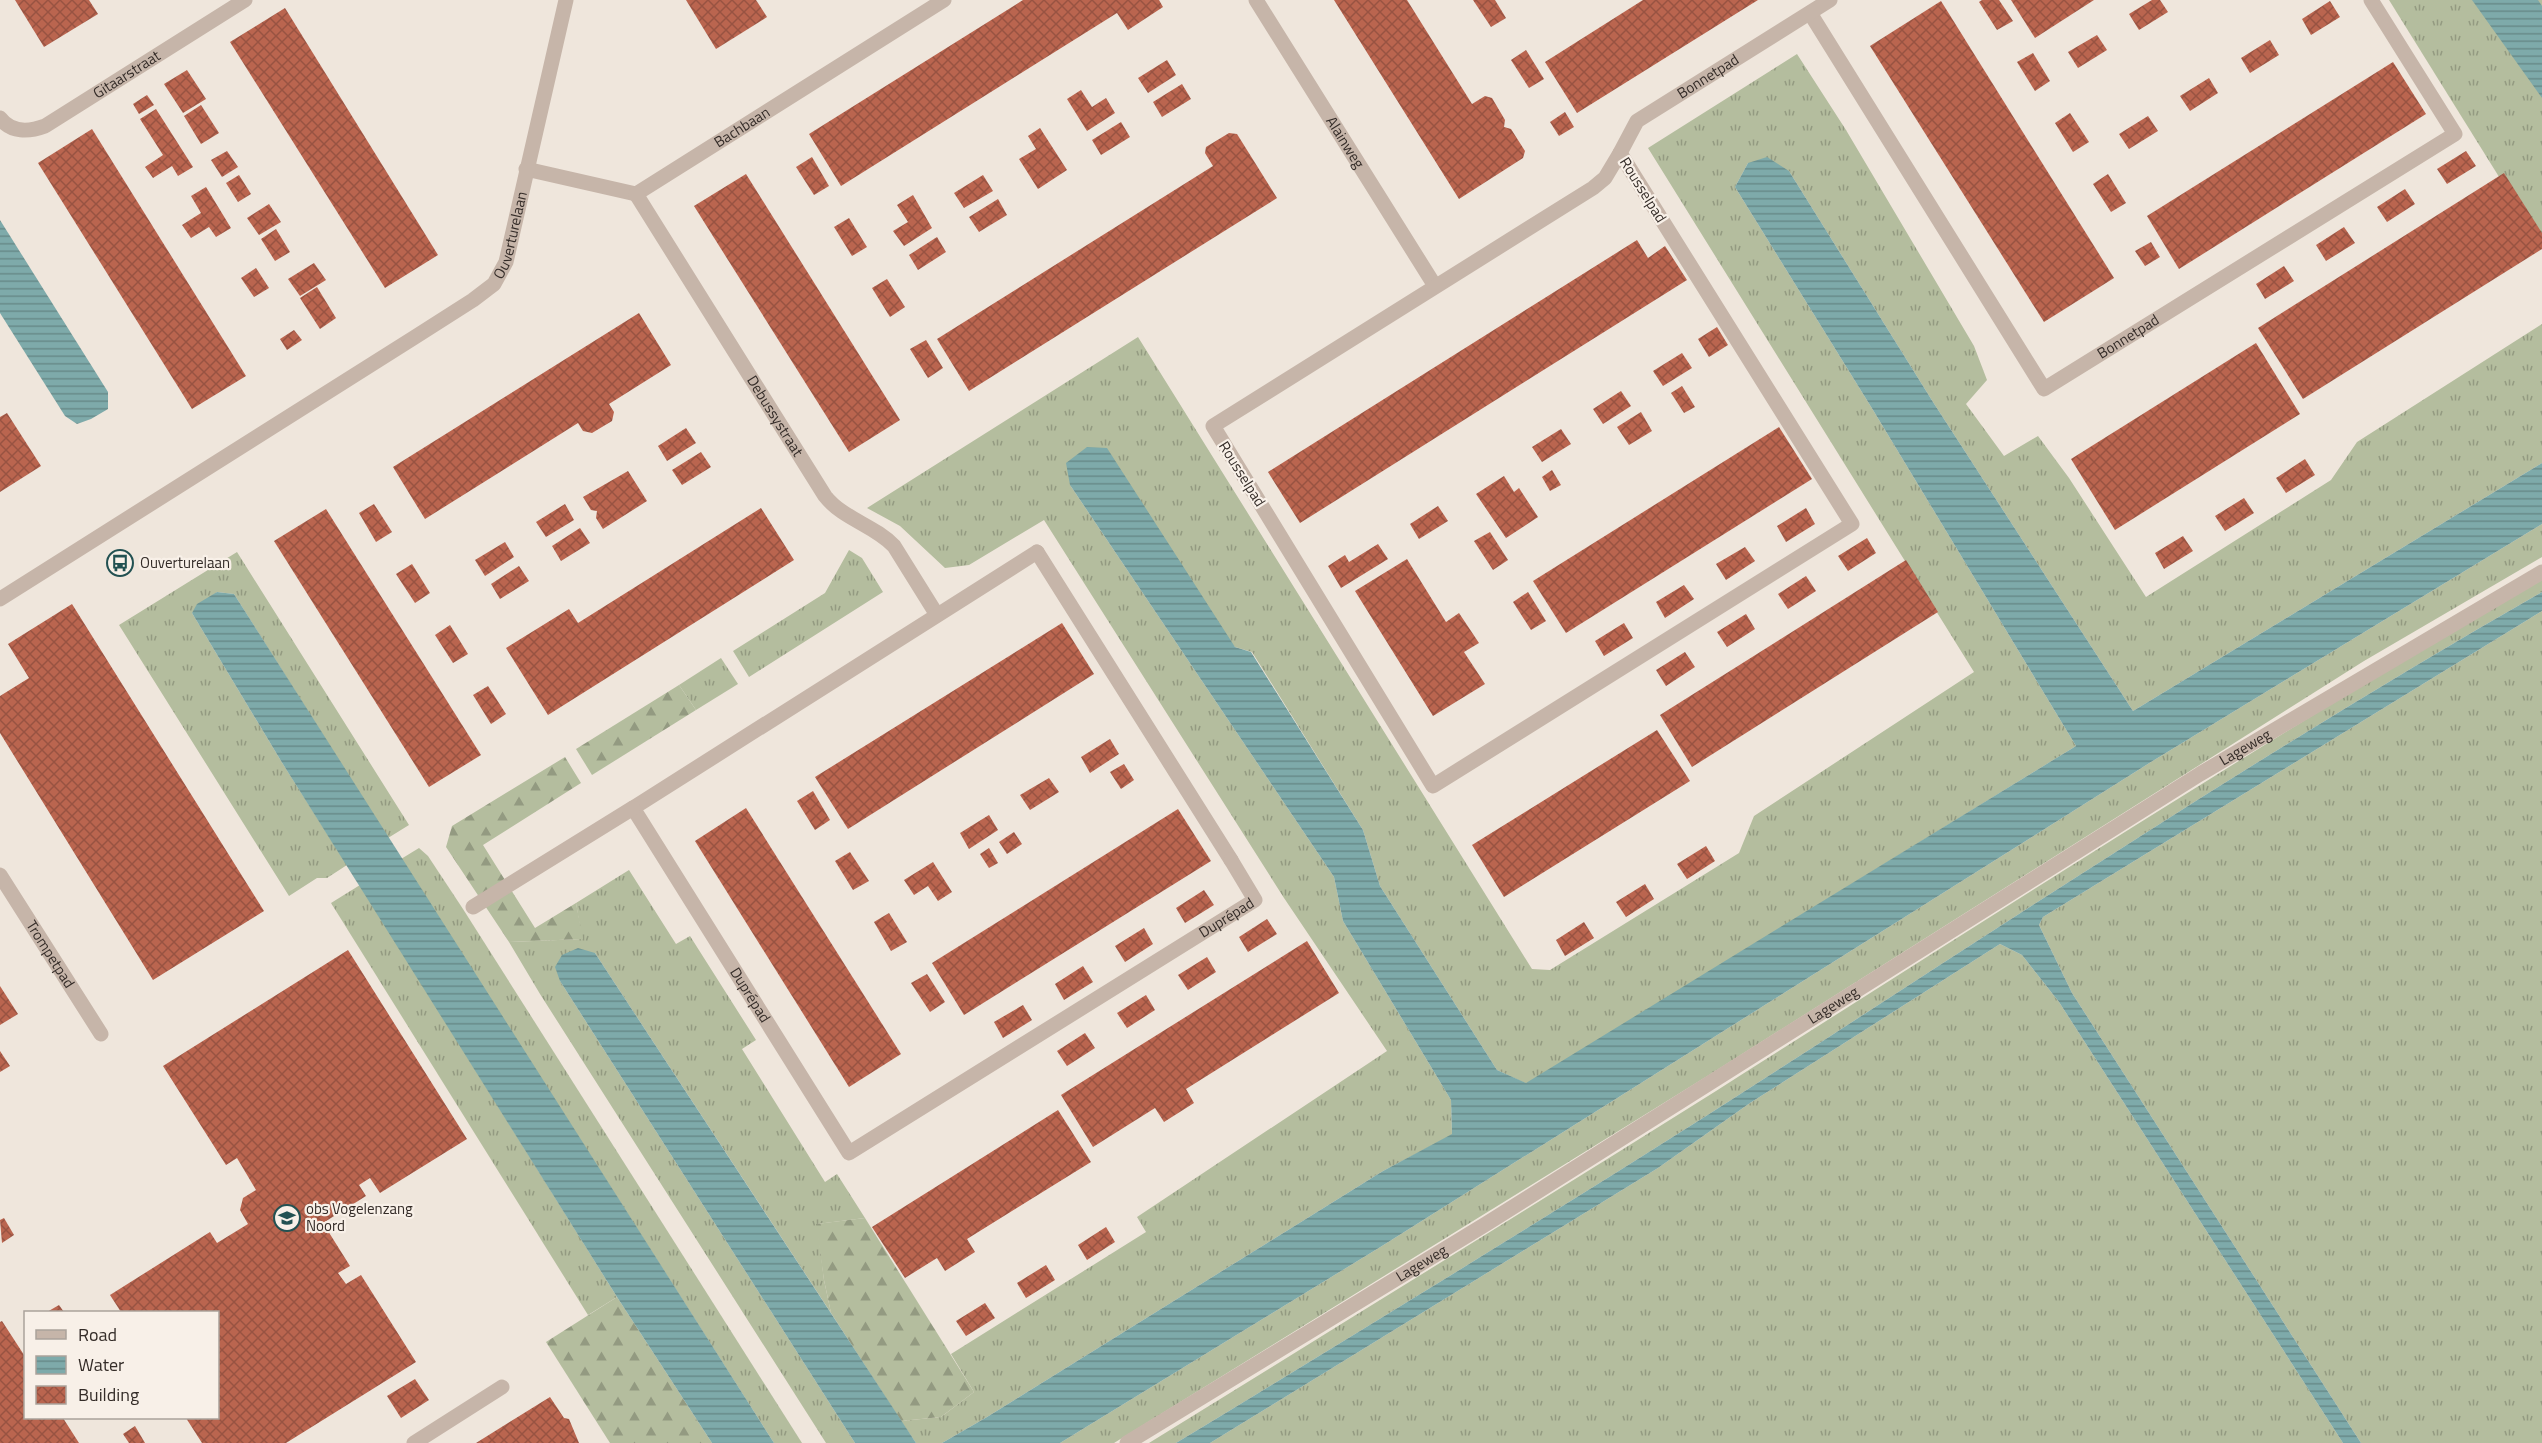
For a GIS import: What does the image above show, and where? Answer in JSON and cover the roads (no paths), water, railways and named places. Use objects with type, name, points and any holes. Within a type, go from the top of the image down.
[{"type":"street","name":"Gitaarstraat","points":[[1,120],[12,128],[24,131],[45,126],[246,0]]},
{"type":"street","name":"Ouverturelaan","points":[[0,599],[415,337],[494,284],[506,261],[566,0]]},
{"type":"street","name":"Bachbaan","points":[[636,194],[944,0]]},
{"type":"street","name":"Alainweg","points":[[1256,0],[1435,286]]},
{"type":"street","name":"Bonnetpad","points":[[1620,153],[1637,121],[1830,0]]},
{"type":"street","name":"Bonnetpad","points":[[1810,13],[2044,389],[2455,134],[2371,0]]},
{"type":"street","name":"Rousselpad","points":[[1620,153],[1852,524],[1433,786],[1213,426],[1593,188],[1605,178],[1620,153]]},
{"type":"street","points":[[526,170],[636,194]]},
{"type":"street","name":"Debussystraat","points":[[636,194],[825,496],[839,509],[886,538],[937,615]]},
{"type":"street","name":"Duprépad","points":[[473,907],[1037,552],[1255,900],[849,1153],[633,808]]},
{"type":"street","name":"Lageweg","points":[[1127,1443],[1486,1224],[2200,774],[2542,572]]},
{"type":"street","name":"Trompetpad","points":[[0,875],[101,1034]]},
{"type":"street","points":[[414,1443],[502,1387]]},
{"type":"water","points":[[2472,0],[2538,0],[2542,6],[2542,98]]},
{"type":"water","points":[[1767,157],[1789,171],[1933,402],[2133,711],[2542,463],[2542,524],[2151,762],[1382,1246],[1060,1443],[942,1443],[1383,1171],[1452,1134],[1451,1100],[1343,921],[1334,877],[1070,485],[1066,463],[1087,447],[1107,448],[1235,647],[1251,652],[1363,830],[1380,886],[1497,1070],[1526,1083],[2076,746],[1735,187],[1748,163]]},
{"type":"water","points":[[0,220],[108,392],[108,409],[91,419],[77,424],[65,416],[0,313]]},
{"type":"water","points":[[217,592],[234,594],[774,1443],[712,1443],[617,1297],[281,761],[192,613],[197,604]]},
{"type":"water","points":[[2542,592],[2542,611],[2043,917],[2039,925],[2072,993],[2361,1443],[2343,1443],[2059,1002],[2022,955],[2000,944],[1750,1103],[1658,1168],[1210,1443],[1176,1443],[1640,1157],[2225,783],[2435,654]]},
{"type":"water","points":[[578,948],[595,953],[916,1443],[855,1443],[560,981],[555,967],[562,955]]},
{"type":"place","name":"Ouverturelaan","points":[[120,563]]},
{"type":"place","name":"obs Vogelenzang Noord","points":[[287,1218]]}]
